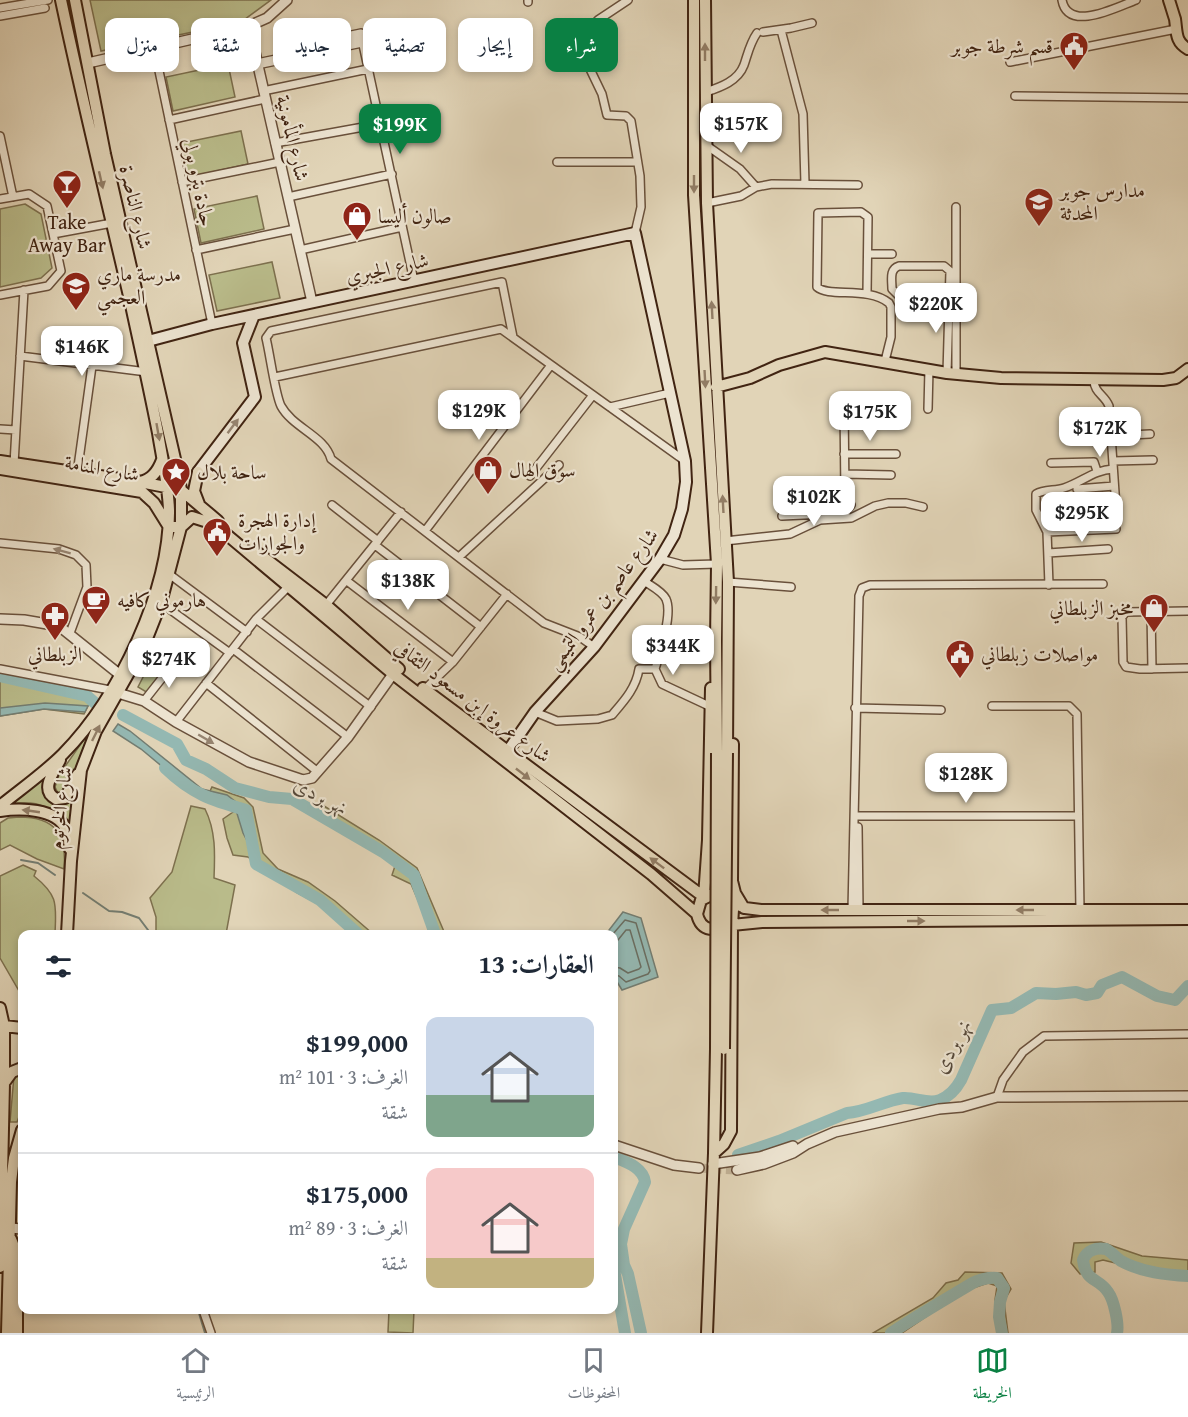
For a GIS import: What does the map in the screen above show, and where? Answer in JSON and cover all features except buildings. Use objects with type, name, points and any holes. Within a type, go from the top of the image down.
[{"type":"main road","points":[[694,0],[694,195],[717,564],[716,641],[722,753]]},
{"type":"main road","points":[[705,0],[707,203],[728,582],[722,753],[720,1049],[724,1127],[722,1141],[714,1158],[706,1333]]},
{"type":"main road","points":[[1168,0],[1179,42],[1188,49]]},
{"type":"main road","name":"شارع الناصرة","points":[[68,1],[88,92],[105,153],[181,490]]},
{"type":"main road","name":"شارع الناصرة","points":[[68,1],[80,94],[147,372],[166,487],[168,526],[154,600],[135,646],[119,674],[114,692]]},
{"type":"main road","name":"شارع الجبري","points":[[147,341],[212,324],[635,233]]},
{"type":"main road","name":"شارع عاصم بن عمرو التميمي","points":[[506,754],[536,712],[594,647],[660,559],[674,535],[682,509],[686,482],[685,460],[635,233]]},
{"type":"main road","points":[[166,487],[181,490],[198,472],[255,397],[243,342],[254,315]]},
{"type":"main road","points":[[716,387],[750,378],[795,360],[825,352],[951,373],[1022,379],[1170,380],[1182,375],[1188,369]]},
{"type":"main road","points":[[142,486],[153,475],[163,459]]},
{"type":"main road","name":"شارع المنامة","points":[[0,461],[142,486],[168,526]]},
{"type":"main road","name":"شارع المنامة","points":[[0,470],[166,487]]},
{"type":"main road","points":[[198,472],[194,492],[200,507]]},
{"type":"main road","name":"شارع عروة إبن مسعود الثقافي","points":[[181,490],[326,605],[399,669],[506,754],[697,914]]},
{"type":"main road","name":"شارع الخرتوم","points":[[67,930],[71,896],[71,861],[81,770],[114,692],[144,646],[161,603],[181,527],[181,490]]},
{"type":"main road","name":"شارع عروة إبن مسعود الثقافي","points":[[181,527],[192,517],[214,524],[393,674],[704,897]]},
{"type":"main road","points":[[168,526],[181,527]]},
{"type":"main road","points":[[726,621],[733,682],[732,881],[737,898],[745,908]]},
{"type":"main road","points":[[704,897],[708,840],[709,706],[716,641]]},
{"type":"main road","points":[[0,806],[63,754],[114,692]]},
{"type":"main road","points":[[63,754],[48,784],[47,790],[50,796],[56,799],[65,798],[81,770]]},
{"type":"main road","points":[[0,811],[16,809],[51,814],[66,829],[71,861]]},
{"type":"main road","points":[[688,885],[699,882],[705,872]]},
{"type":"main road","points":[[1188,910],[761,910],[745,908],[717,894],[704,897],[698,904],[697,914],[699,922],[710,930],[762,922],[1188,919]]},
{"type":"main road","points":[[714,1158],[731,1131],[733,910],[729,901]]},
{"type":"main road","points":[[0,1008],[4,1026],[0,1267]]},
{"type":"main road","points":[[4,1026],[18,1028]]},
{"type":"main road","points":[[4,1083],[12,1072],[18,1070]]},
{"type":"main road","points":[[7,1333],[9,1232],[14,1158],[18,1144]]},
{"type":"main road","points":[[9,1232],[17,1254],[17,1333]]},
{"type":"street","points":[[0,8],[48,0]]},
{"type":"street","points":[[261,21],[287,0]]},
{"type":"street","points":[[628,0],[598,20],[592,28],[590,69],[602,94],[607,115],[626,116],[631,121],[640,177],[641,207],[635,233]]},
{"type":"street","points":[[1062,0],[1065,10],[1072,16],[1082,17],[1136,0]]},
{"type":"street","points":[[0,16],[45,8]]},
{"type":"street","points":[[706,92],[721,87],[738,75],[745,63],[750,45],[760,32],[781,30],[812,22]]},
{"type":"street","points":[[1010,62],[1176,29]]},
{"type":"street","points":[[781,30],[803,114],[805,184]]},
{"type":"street","points":[[261,63],[362,38],[363,43]]},
{"type":"street","points":[[88,63],[105,59]]},
{"type":"street","points":[[169,120],[363,70]]},
{"type":"street","name":"جادة بترو بولي","points":[[159,72],[212,324]]},
{"type":"street","name":"شارع المأمونية","points":[[259,72],[312,303]]},
{"type":"street","points":[[369,72],[414,280]]},
{"type":"street","points":[[1015,96],[1188,98]]},
{"type":"street","points":[[275,143],[380,124]]},
{"type":"street","points":[[0,136],[14,197]]},
{"type":"street","points":[[706,145],[740,169],[756,187]]},
{"type":"street","points":[[182,183],[280,162]]},
{"type":"street","points":[[557,162],[637,162]]},
{"type":"street","points":[[288,197],[392,174]]},
{"type":"street","points":[[707,203],[741,196],[756,187],[805,184],[858,185]]},
{"type":"street","points":[[0,199],[29,194],[47,206],[61,271],[48,285],[0,295]]},
{"type":"street","points":[[951,373],[956,207]]},
{"type":"street","points":[[867,293],[869,222],[866,214],[861,212],[818,213],[817,287],[824,292],[867,293],[885,299],[891,307],[891,337],[885,362]]},
{"type":"street","points":[[53,234],[112,223]]},
{"type":"street","points":[[300,250],[402,227]]},
{"type":"street","points":[[196,250],[295,229]]},
{"type":"street","points":[[868,254],[892,254]]},
{"type":"street","points":[[949,297],[899,296],[891,289],[894,267],[948,267],[950,271],[951,373]]},
{"type":"street","points":[[513,337],[502,282],[271,330],[266,338],[280,405],[292,422],[329,449],[331,459],[544,622],[580,637],[594,647]]},
{"type":"street","points":[[14,464],[24,290]]},
{"type":"street","points":[[275,377],[501,329],[685,460]]},
{"type":"street","points":[[20,356],[147,372]]},
{"type":"street","points":[[425,531],[551,365]]},
{"type":"street","points":[[76,474],[92,366]]},
{"type":"street","points":[[928,409],[929,369]]},
{"type":"street","points":[[1059,514],[1114,508],[1116,505],[1108,403],[1097,392],[1094,380]]},
{"type":"street","points":[[610,407],[670,393]]},
{"type":"street","points":[[530,476],[593,395]]},
{"type":"street","points":[[844,405],[845,493],[851,505],[846,516]]},
{"type":"street","points":[[0,429],[16,430]]},
{"type":"street","points":[[1111,436],[1150,434]]},
{"type":"street","points":[[844,454],[896,454]]},
{"type":"street","points":[[1049,585],[1047,532],[1036,510],[1036,494],[1065,488],[1113,465],[1153,460]]},
{"type":"street","points":[[1052,463],[1094,462],[1097,471]]},
{"type":"street","points":[[459,557],[560,465]]},
{"type":"street","points":[[845,474],[891,475]]},
{"type":"street","points":[[1077,489],[1114,486]]},
{"type":"street","points":[[787,495],[845,493]]},
{"type":"street","points":[[725,541],[790,534],[820,519],[846,516],[888,503],[906,502],[923,507]]},
{"type":"street","points":[[332,505],[481,627]]},
{"type":"street","points":[[326,605],[400,512]]},
{"type":"street","points":[[782,516],[846,516]]},
{"type":"street","points":[[1047,532],[1116,529]]},
{"type":"street","points":[[0,543],[59,549],[76,555],[86,565],[87,586],[70,633]]},
{"type":"street","points":[[1048,553],[1108,549]]},
{"type":"street","points":[[660,559],[682,565],[717,564]]},
{"type":"street","points":[[169,574],[246,632]]},
{"type":"street","points":[[347,581],[453,662]]},
{"type":"street","points":[[644,581],[664,596],[667,601],[665,637],[655,669],[662,684],[709,706]]},
{"type":"street","points":[[728,582],[791,587]]},
{"type":"street","points":[[856,910],[858,826],[855,816],[855,708],[859,596],[862,588],[870,585],[1103,584]]},
{"type":"street","points":[[176,722],[246,632],[288,587]]},
{"type":"street","points":[[425,689],[453,662],[507,594]]},
{"type":"street","points":[[161,603],[232,651],[348,737]]},
{"type":"street","points":[[1188,611],[1126,612],[1122,617],[1124,664],[1130,669],[1188,668]]},
{"type":"street","points":[[1151,612],[1152,669]]},
{"type":"street","points":[[0,619],[24,620],[59,626],[119,674]]},
{"type":"street","points":[[256,620],[371,707]]},
{"type":"street","points":[[144,701],[174,663]]},
{"type":"street","points":[[0,669],[114,692],[144,701],[176,722],[249,762],[295,779],[308,780],[348,737],[393,674]]},
{"type":"street","points":[[536,712],[557,720],[612,715],[633,688],[639,669],[655,669]]},
{"type":"street","points":[[206,683],[318,771]]},
{"type":"street","points":[[992,706],[1069,706],[1076,711],[1080,910]]},
{"type":"street","points":[[855,708],[941,710]]},
{"type":"street","points":[[855,816],[1078,816]]},
{"type":"street","points":[[997,1097],[1003,1080],[1023,1052],[1044,1035],[1188,1034]]},
{"type":"street","points":[[737,1170],[764,1164],[794,1153],[807,1144],[835,1132],[939,1108],[962,1107],[997,1097],[1188,1096]]},
{"type":"street","points":[[714,1158],[760,1157],[790,1148],[832,1128],[884,1116],[925,1113]]},
{"type":"street","points":[[618,1146],[674,1165],[699,1168]]},
{"type":"street","points":[[9,1232],[18,1230]]},
{"type":"street","points":[[204,1314],[211,1333]]},
{"type":"green space","points":[[90,0],[271,0],[246,18],[191,18],[191,32],[179,35],[179,18],[105,18],[105,50],[101,51]]},
{"type":"green space","points":[[191,72],[230,72],[235,97],[173,111],[166,77]]},
{"type":"green space","points":[[241,131],[248,164],[185,178],[177,144]]},
{"type":"green space","points":[[257,196],[264,229],[201,243],[194,209]]},
{"type":"green space","points":[[25,204],[41,214],[52,268],[41,278],[0,287],[0,209]]},
{"type":"green space","points":[[272,262],[280,298],[217,311],[209,275]]},
{"type":"green space","points":[[155,654],[169,666],[148,693],[138,687]]},
{"type":"green space","points":[[0,679],[92,698],[84,714],[44,709],[0,716]]},
{"type":"green space","points":[[87,738],[69,787],[64,793],[58,793],[55,787],[59,775]]},
{"type":"green space","points":[[44,779],[46,795],[50,801],[65,804],[74,797],[71,833],[46,808],[31,803],[10,804]]},
{"type":"green space","points":[[212,787],[244,798],[253,807],[263,853],[278,869],[308,882],[335,901],[368,930],[347,930],[324,907],[296,892],[263,866],[248,857],[233,855],[223,819],[233,812],[208,795]]},
{"type":"green space","points":[[191,806],[205,809],[209,817],[214,843],[214,878],[235,885],[227,930],[156,930],[156,917],[150,898],[172,872]]},
{"type":"green space","points":[[324,806],[379,840],[417,868],[443,930],[428,930],[427,921],[411,884],[392,875],[395,866],[379,854],[316,818]]},
{"type":"green space","points":[[8,818],[42,820],[57,830],[63,847],[64,869],[37,859],[10,845],[0,850],[0,823]]},
{"type":"green space","points":[[23,865],[36,871],[34,876],[52,895],[55,908],[55,930],[18,930],[18,989],[0,958],[0,876]]},
{"type":"green space","points":[[18,1074],[18,1119],[17,1122],[10,1122],[14,1076]]},
{"type":"green space","points":[[1101,1242],[1142,1256],[1188,1260],[1188,1278],[1177,1278],[1103,1260],[1095,1262],[1095,1272],[1080,1274],[1071,1263],[1074,1243]]},
{"type":"green space","points":[[965,1272],[1002,1273],[1011,1289],[1004,1301],[1008,1333],[997,1333],[995,1300],[997,1286],[988,1283],[964,1291],[902,1333],[873,1333],[933,1298],[946,1283],[958,1280]]},
{"type":"green space","points":[[389,1314],[414,1314],[413,1333],[388,1332]]},
{"type":"water","points":[[45,703],[88,706],[85,712],[44,709],[0,716],[0,708]]},
{"type":"water","points":[[118,724],[130,731],[202,789],[227,795],[246,810],[254,854],[243,833],[235,807],[205,798],[176,778],[141,749],[113,731]]},
{"type":"water","points":[[623,912],[641,918],[658,977],[622,990],[618,984],[618,930],[609,930]]},
{"type":"waterway","name":"نهر بردى","points":[[0,676],[87,696],[96,704]]},
{"type":"waterway","name":"نهر بردى","points":[[123,715],[177,744],[186,760],[206,769],[235,788],[269,797],[292,799],[383,852],[414,875],[434,930]]},
{"type":"waterway","name":"نهر بردى","points":[[165,768],[202,795],[246,810],[256,864],[320,900],[354,930]]},
{"type":"waterway","points":[[21,860],[38,863],[55,875]]},
{"type":"waterway","points":[[83,893],[109,911],[122,912],[139,918],[148,930]]},
{"type":"waterway","name":"نهر بردى","points":[[738,1155],[847,1113],[861,1111],[896,1099],[908,1098],[931,1102],[944,1098],[961,1080],[992,1010],[1011,1008],[1036,993],[1076,992],[1086,995],[1097,993],[1102,985],[1122,977],[1157,996],[1175,1000],[1188,986]]},
{"type":"waterway","points":[[618,1159],[641,1172],[645,1182],[624,1229],[621,1244],[641,1333]]},
{"type":"waterway","name":"نهر بردى","points":[[1117,1333],[1117,1318],[1110,1296],[1104,1287],[1087,1273],[1083,1260],[1089,1252],[1095,1249],[1106,1249],[1121,1261],[1137,1268],[1162,1274],[1188,1276]]},
{"type":"waterway","name":"نهر بردى","points":[[891,1333],[974,1283],[994,1278],[997,1278],[1004,1288],[999,1317],[1002,1333]]},
{"type":"waterway","name":"نهر بردى","points":[[618,1292],[625,1333]]},
{"type":"waterway","points":[[199,1314],[205,1333]]},
{"type":"tunnel","points":[[699,1168],[737,1170]]},
{"type":"place","name":"قسم شرطة جوبر","points":[[1074,72]]},
{"type":"place","name":"Take Away Bar","points":[[67,210]]},
{"type":"place","name":"مدارس جوبر المحدثة","points":[[1039,228]]},
{"type":"place","name":"صالون أليسا","points":[[357,242]]},
{"type":"place","name":"مدرسة ماري العجمي","points":[[76,312]]},
{"type":"place","name":"سوق الهال","points":[[488,496]]},
{"type":"place","name":"ساحة بلال","points":[[176,498]]},
{"type":"place","name":"إدارة الهجرة والجوازات","points":[[217,558]]},
{"type":"place","name":"هارموني كافيه","points":[[96,626]]},
{"type":"place","name":"مخبز الزبلطاني","points":[[1154,634]]},
{"type":"place","name":"الزبلطاني","points":[[55,642]]},
{"type":"place","name":"مواصلات زبلطاني","points":[[960,680]]}]
